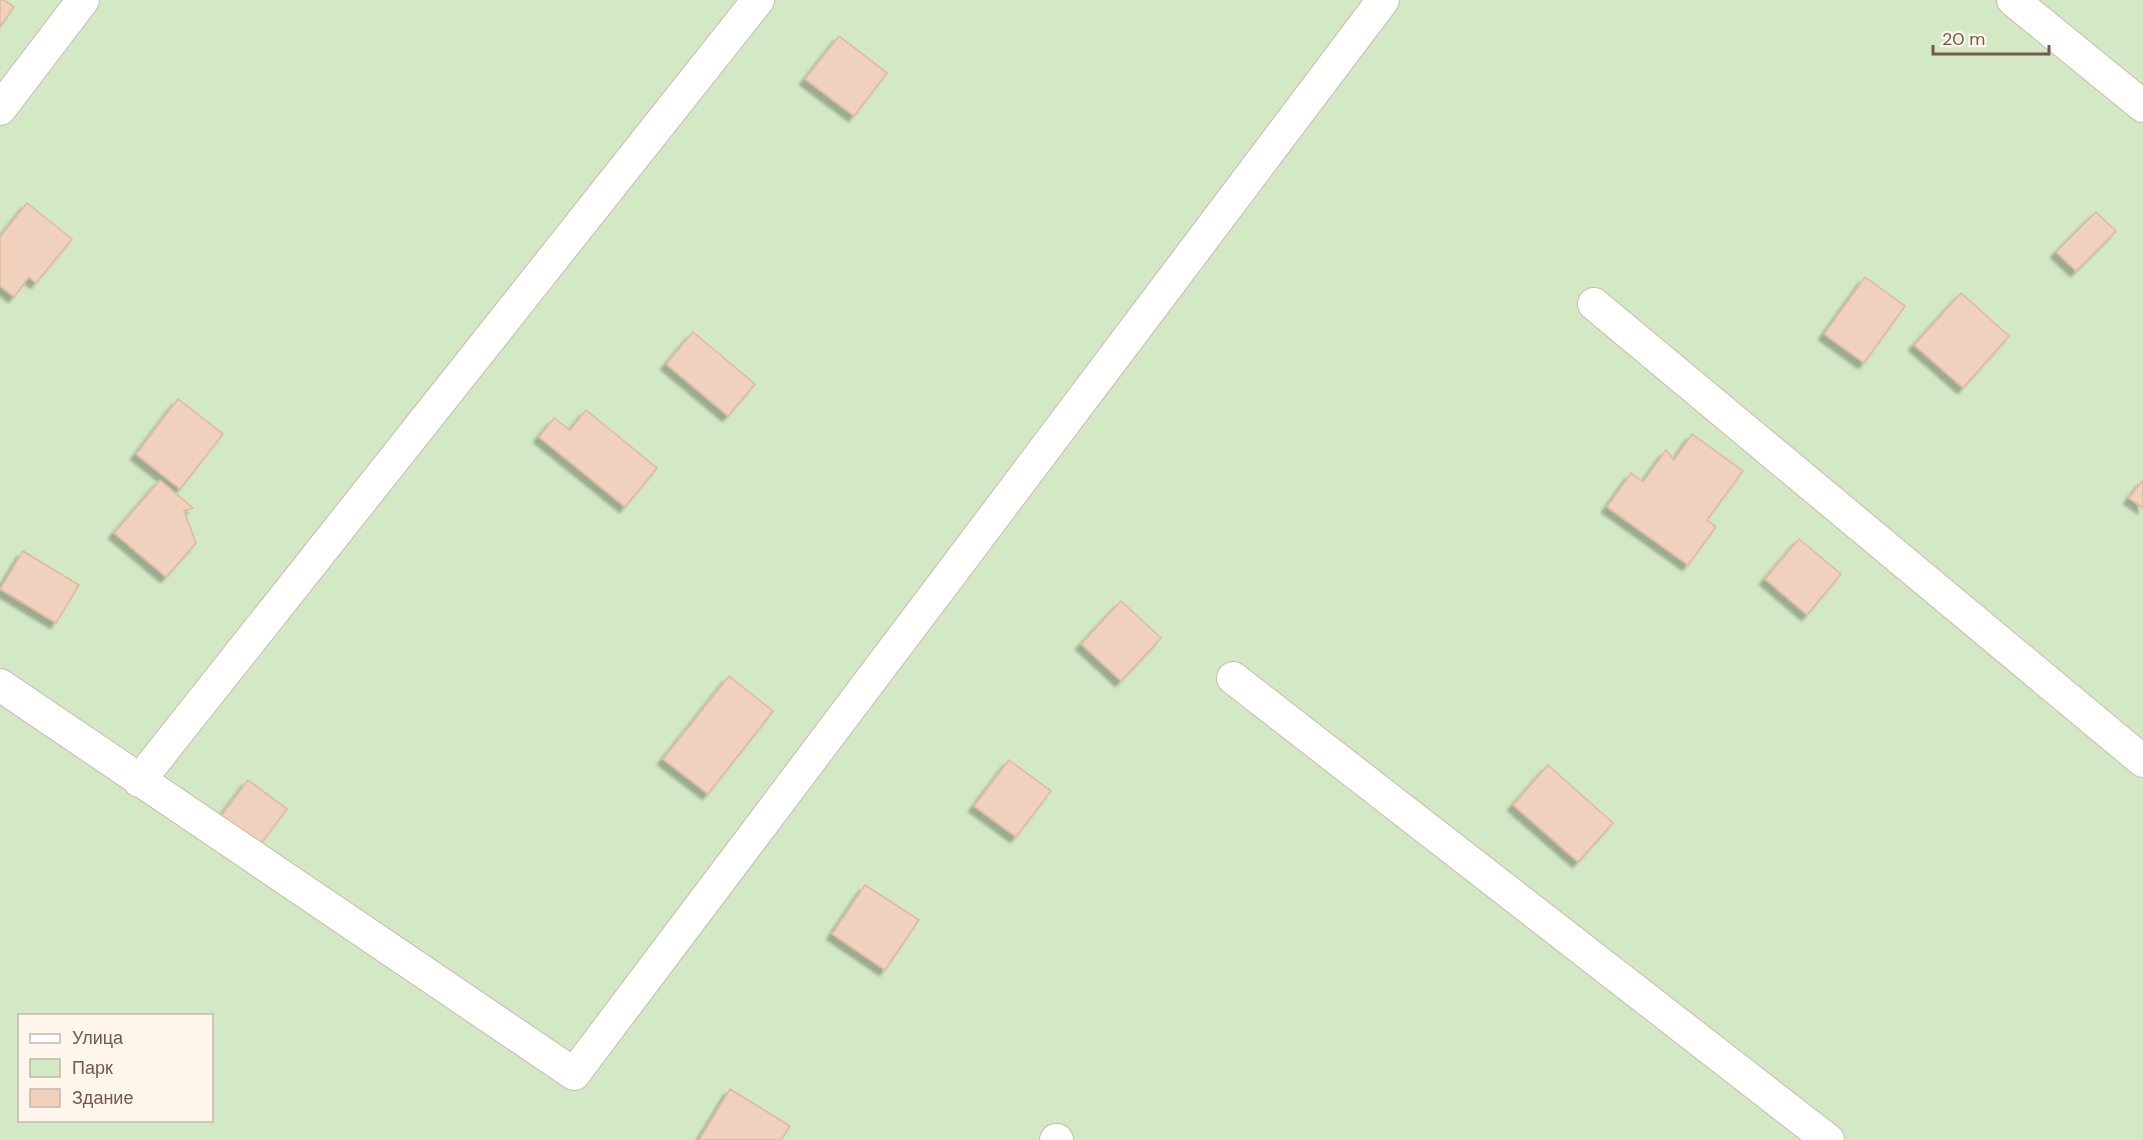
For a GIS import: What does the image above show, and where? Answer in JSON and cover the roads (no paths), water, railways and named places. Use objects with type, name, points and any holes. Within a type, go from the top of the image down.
[{"type":"street","points":[[0,109],[83,0]]},
{"type":"street","points":[[139,781],[758,0]]},
{"type":"street","points":[[0,685],[574,1074],[1383,0]]},
{"type":"street","points":[[2013,0],[2143,106]]},
{"type":"street","points":[[1594,304],[2143,761]]},
{"type":"street","points":[[1233,678],[1828,1140]]}]
